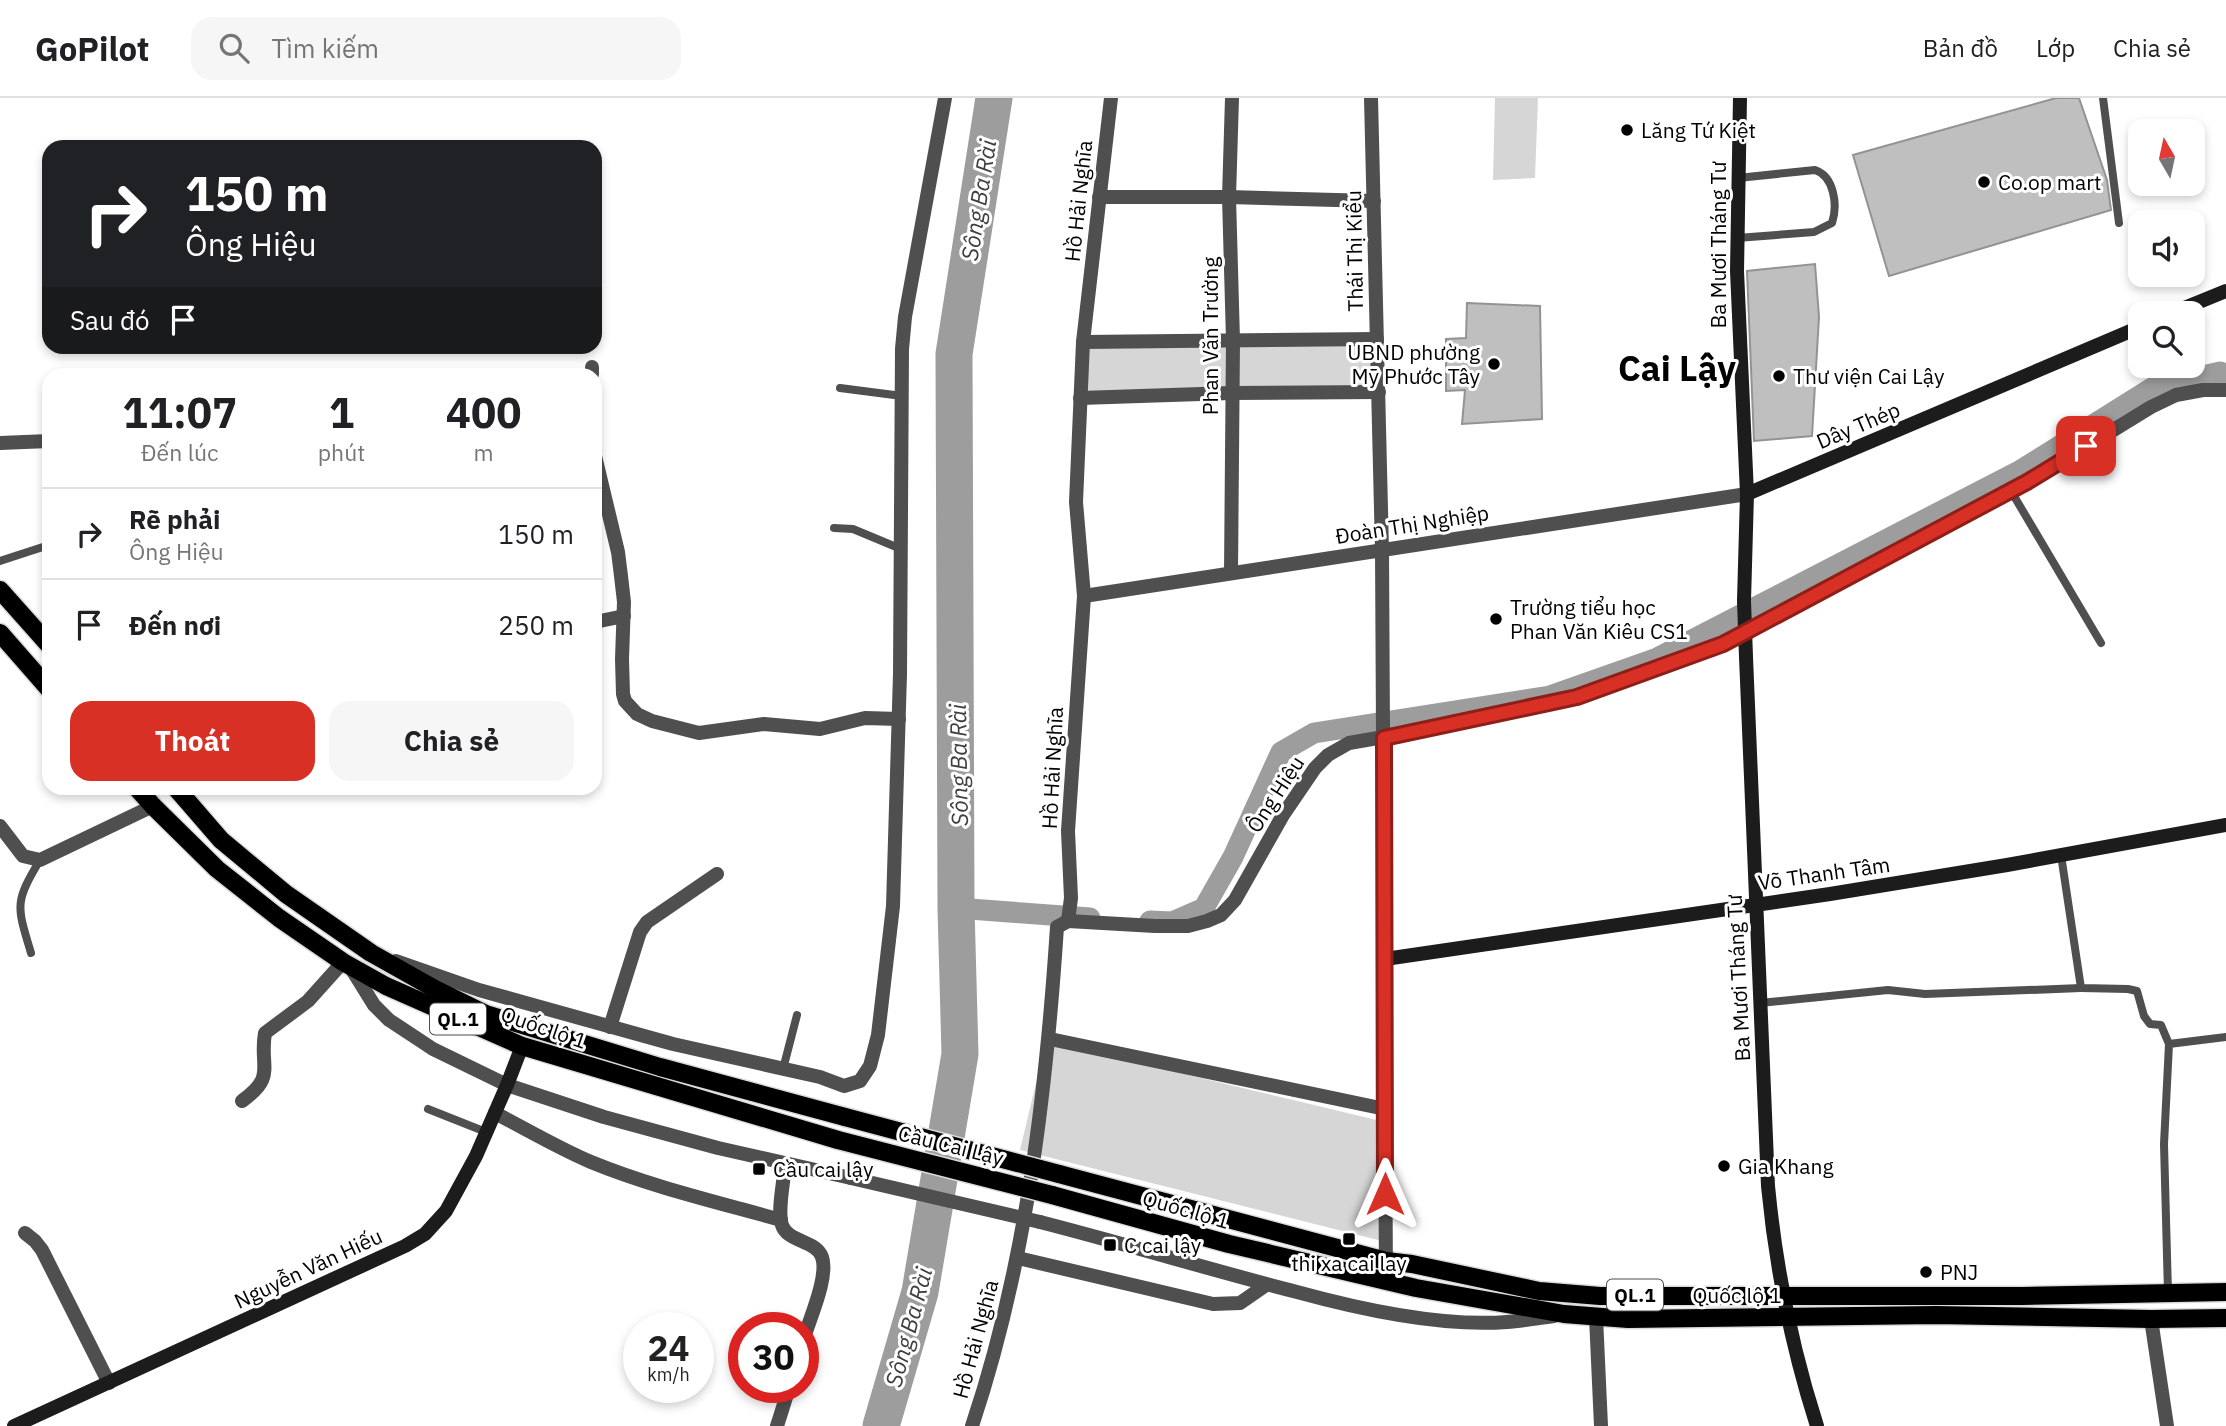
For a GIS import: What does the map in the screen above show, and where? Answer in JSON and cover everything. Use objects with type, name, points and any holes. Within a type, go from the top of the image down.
[{"type":"main road","name":"Ba Mươi Tháng Tư","points":[[1740,98],[1737,238],[1746,494],[1744,601],[1768,1185],[1774,1252],[1786,1317],[1817,1426]]},
{"type":"main road","points":[[2201,301],[2226,291]]},
{"type":"main road","name":"Dây Thép","points":[[1746,494],[2128,332]]},
{"type":"main road","points":[[0,590],[42,637]]},
{"type":"main road","points":[[0,633],[42,681]]},
{"type":"main road","name":"Quốc lộ 1","points":[[144,795],[217,869],[279,918],[347,965],[421,1003],[522,1046],[838,1140]]},
{"type":"main road","name":"Quốc lộ 1","points":[[182,795],[221,840],[286,894],[371,953],[486,1014],[660,1068],[845,1117]]},
{"type":"main road","name":"Võ Thanh Tâm","points":[[1385,959],[1844,892],[2226,825]]},
{"type":"main road","name":"Nguyễn Văn Hiếu","points":[[14,1426],[405,1246],[425,1234],[446,1211],[476,1156],[522,1046]]},
{"type":"main road","name":"Cầu Cai Lậy","points":[[845,1117],[1059,1174]]},
{"type":"main road","name":"Cầu Cai Lậy","points":[[838,1140],[1052,1195]]},
{"type":"main road","name":"Quốc lộ 1","points":[[1059,1174],[1386,1261],[1539,1291],[1600,1296],[2022,1296],[2226,1292]]},
{"type":"main road","name":"Quốc lộ 1","points":[[1052,1195],[1229,1244],[1416,1288],[1564,1314],[1628,1319],[1936,1315],[2226,1318]]},
{"type":"street","points":[[371,953],[479,990],[610,1027],[844,1086],[860,1081],[870,1066],[878,1035],[893,906],[899,719],[902,349],[905,317],[945,98]]},
{"type":"street","name":"Hồ Hải Nghĩa","points":[[972,1426],[1018,1258],[1050,1039],[1057,927],[1068,921],[1068,831],[1084,596],[1076,502],[1080,398],[1083,342],[1111,98]]},
{"type":"street","name":"Phan Văn Trường","points":[[1231,573],[1233,340],[1229,197],[1232,98]]},
{"type":"street","name":"Thái Thị Kiểu","points":[[1371,98],[1384,733]]},
{"type":"street","points":[[1099,197],[1374,201]]},
{"type":"street","points":[[1083,342],[1377,340]]},
{"type":"street","name":"Ông Hiệu","points":[[1068,921],[1188,926],[1221,915],[1235,900],[1283,815],[1315,768],[1328,754],[1349,743],[1384,733],[1577,697],[1723,644],[2011,491],[2124,421],[2176,395],[2203,390],[2226,390]]},
{"type":"street","points":[[1080,398],[1379,392]]},
{"type":"street","points":[[0,443],[42,441]]},
{"type":"street","points":[[602,485],[618,552],[624,616],[622,659],[625,701],[637,714],[652,721],[699,733],[764,724],[820,730],[865,718],[899,719]]},
{"type":"street","name":"Đoàn Thị Nghiệp","points":[[1084,596],[1746,494]]},
{"type":"street","points":[[602,621],[624,616]]},
{"type":"street","points":[[1384,733],[1386,1280]]},
{"type":"street","points":[[0,826],[23,856],[40,860],[153,806]]},
{"type":"street","points":[[610,1027],[640,932],[647,922],[717,874]]},
{"type":"street","points":[[242,1101],[257,1090],[264,1080],[265,1032],[308,1001],[347,965],[374,1004],[389,1020],[433,1049],[507,1085],[617,1120],[785,1166],[851,1178],[1040,1222],[1345,1305],[1440,1320],[1506,1323],[1564,1314]]},
{"type":"street","points":[[1050,1039],[1385,1109]]},
{"type":"street","points":[[495,1113],[606,1167],[657,1185],[781,1220]]},
{"type":"street","points":[[785,1166],[782,1226],[787,1233],[821,1254],[824,1268],[811,1312]]},
{"type":"street","points":[[25,1233],[42,1250],[109,1383]]},
{"type":"street","points":[[1018,1258],[1213,1304],[1240,1303],[1266,1285]]},
{"type":"street","points":[[1596,1317],[1601,1426]]},
{"type":"street","points":[[2151,1319],[2167,1426]]},
{"type":"street","points":[[777,1426],[784,1403]]},
{"type":"lane","points":[[2103,98],[2119,223]]},
{"type":"lane","points":[[1737,238],[1814,232],[1832,223],[1835,213],[1829,180],[1824,173],[1815,170],[1738,178]]},
{"type":"lane","points":[[840,388],[902,396]]},
{"type":"lane","points":[[2011,491],[2101,643]]},
{"type":"lane","points":[[834,528],[853,529],[901,549]]},
{"type":"lane","points":[[0,561],[42,547]]},
{"type":"lane","points":[[2061,855],[2081,989]]},
{"type":"lane","points":[[31,953],[19,906],[22,894],[40,860]]},
{"type":"lane","points":[[1760,1003],[1888,990],[1925,994],[2081,989],[2137,991],[2144,1016],[2150,1024],[2161,1026],[2169,1044],[2164,1143],[2168,1293]]},
{"type":"lane","points":[[783,1069],[797,1015]]},
{"type":"lane","points":[[2169,1044],[2226,1037]]},
{"type":"lane","points":[[428,1109],[486,1132]]},
{"type":"shaded area","points":[[1495,98],[1538,98],[1535,178],[1493,180]]},
{"type":"shaded area","points":[[1377,339],[1379,392],[1080,398],[1083,342]]},
{"type":"shaded area","points":[[1046,1041],[1385,1122],[1386,1242],[1020,1150]]},
{"type":"building","name":"Co.op mart","points":[[2056,98],[2079,98],[2107,180],[2111,210],[1889,276],[1853,155]]},
{"type":"building","name":"Thư viện Cai Lậy","points":[[1815,264],[1819,317],[1812,436],[1754,441],[1747,271]]},
{"type":"building","name":"UBND phường Mỹ Phước Tây","points":[[1467,303],[1540,306],[1542,419],[1462,424],[1465,390],[1446,391],[1446,339],[1466,338]]},
{"type":"waterway","name":"Sông Ba Rài","points":[[881,1426],[920,1292],[960,1054],[956,908],[954,354],[994,98]]},
{"type":"waterway","points":[[1150,921],[1172,922],[1204,908],[1233,857],[1281,752],[1314,733],[1550,696],[1655,659],[2021,470],[2152,388],[2220,372],[2226,374]]},
{"type":"waterway","points":[[956,908],[1090,918]]},
{"type":"place","name":"Lăng Tứ Kiệt","points":[[1627,130]]},
{"type":"place","name":"Co.op mart","points":[[1984,182]]},
{"type":"place","name":"UBND phường Mỹ Phước Tây","points":[[1494,364]]},
{"type":"place","name":"Thư viện Cai Lậy","points":[[1779,376]]},
{"type":"place","name":"Trường tiểu học Phan Văn Kiêu CS1","points":[[1496,619]]},
{"type":"place","name":"Gia Khang","points":[[1724,1166]]},
{"type":"place","name":"Cầu cai lậy","points":[[759,1169]]},
{"type":"place","name":"thi xa cai lay","points":[[1349,1239]]},
{"type":"place","name":"C cai lậy","points":[[1110,1245]]},
{"type":"place","name":"PNJ","points":[[1926,1272]]},
{"type":"district","name":"Cai Lậy","points":[[1677,368]]},
{"type":"route","points":[[1385,1194],[1384,738],[1577,697],[1723,644],[1920,541],[2086,446]]}]
